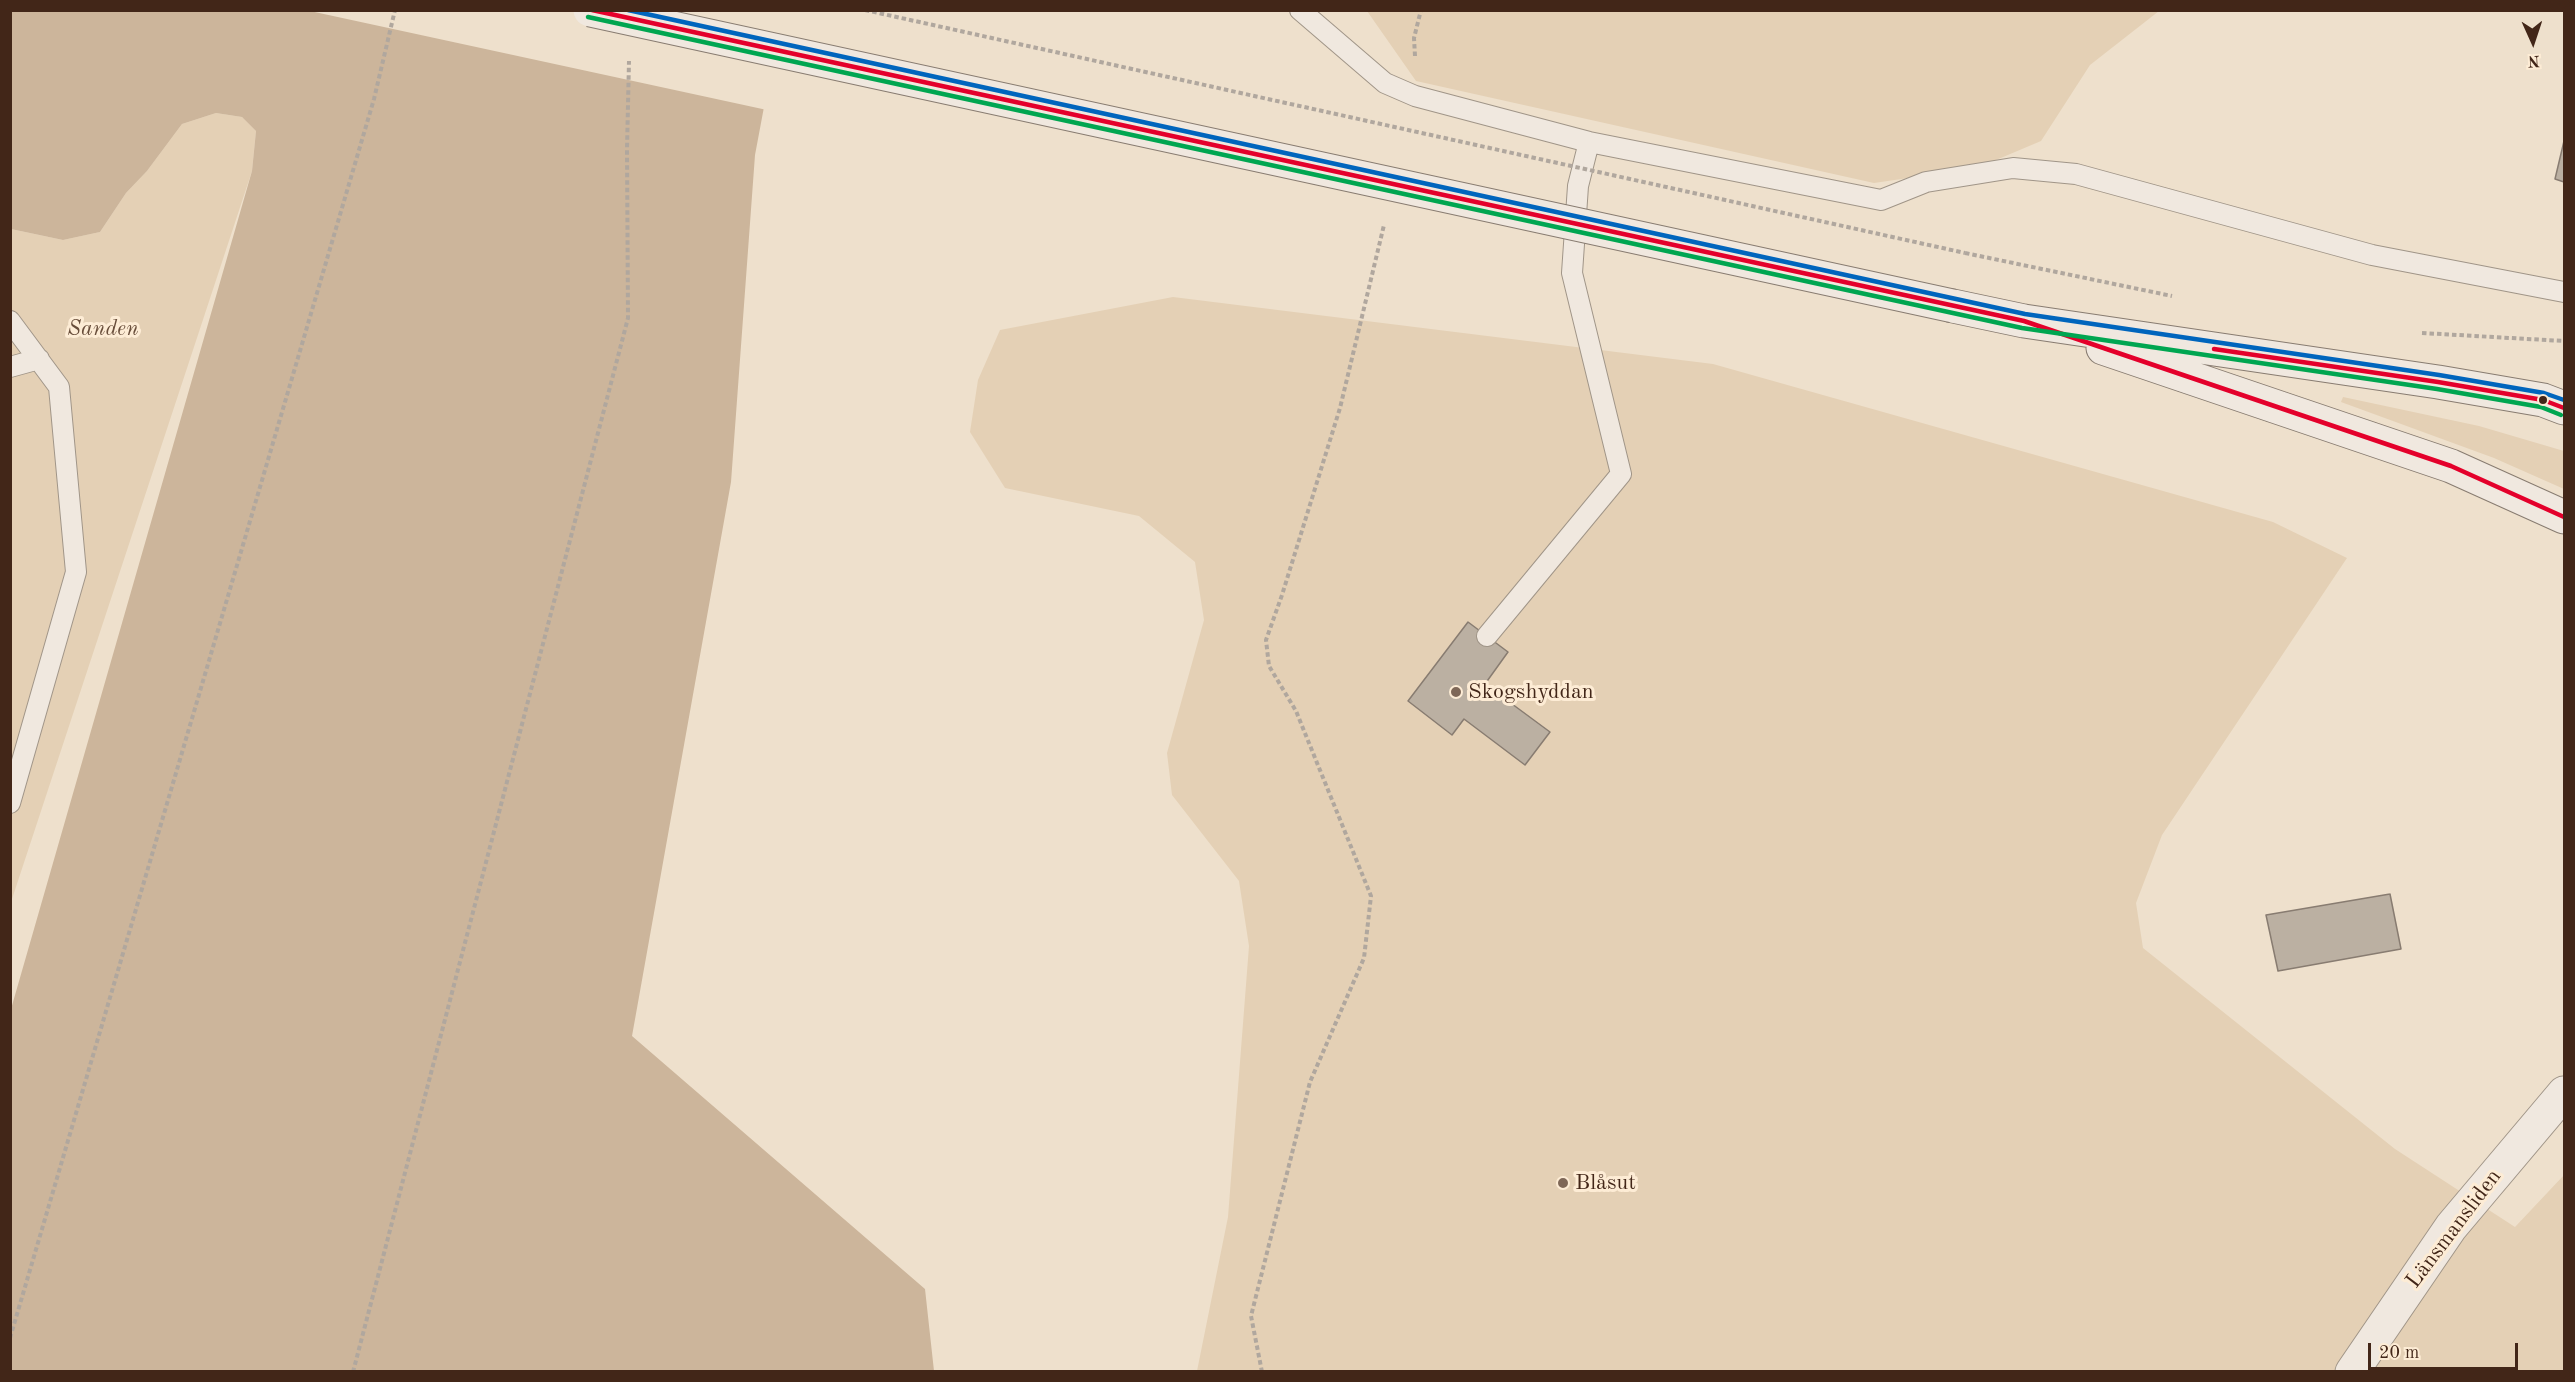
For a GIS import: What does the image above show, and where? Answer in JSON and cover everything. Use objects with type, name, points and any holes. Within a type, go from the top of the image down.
[{"type":"main road","points":[[590,10],[2024,321],[2438,382],[2543,400],[2565,408]]},
{"type":"main road","points":[[2024,321],[2451,466],[2565,518]]},
{"type":"main road","name":"Länsmansliden","points":[[2352,1371],[2451,1227],[2565,1093]]},
{"type":"lane","points":[[1300,10],[1385,83],[1415,96],[1589,142],[1881,200],[1926,182],[2013,168],[2076,174],[2372,255],[2565,292]]},
{"type":"lane","points":[[1487,636],[1621,474],[1572,273],[1578,186],[1589,142]]},
{"type":"lane","points":[[10,321],[59,387],[76,572],[10,803]]},
{"type":"lane","points":[[10,367],[39,359]]},
{"type":"path","points":[[10,1338],[367,122],[395,10]]},
{"type":"path","points":[[865,10],[1965,253],[2172,296]]},
{"type":"path","points":[[1406,130],[1415,96],[1414,38],[1421,10]]},
{"type":"path","points":[[353,1371],[628,318],[627,149],[630,49]]},
{"type":"path","points":[[1262,1371],[1251,1316],[1310,1083],[1364,958],[1371,896],[1296,711],[1269,666],[1266,640],[1340,408],[1384,223]]},
{"type":"path","points":[[2415,333],[2565,341]]},
{"type":"green space","points":[[1367,11],[2159,11],[2090,65],[2041,141],[1977,168],[1874,183],[1416,81]]},
{"type":"green space","name":"Sanden","points":[[216,113],[242,117],[256,131],[252,171],[11,902],[11,229],[63,240],[100,232],[126,193],[147,171],[182,124]]},
{"type":"green space","points":[[1173,297],[1713,364],[2273,522],[2347,558],[2162,835],[2136,903],[2143,948],[2395,1149],[2515,1227],[2564,1175],[2564,1371],[1197,1371],[1228,1217],[1249,946],[1239,881],[1172,795],[1167,753],[1204,620],[1195,562],[1139,516],[1005,488],[970,432],[978,380],[1000,330]]},
{"type":"green space","points":[[2343,397],[2479,426],[2564,451],[2564,489],[2494,458],[2341,402]]},
{"type":"shaded area","points":[[11,11],[782,11],[755,155],[731,482],[632,1036],[925,1289],[934,1371],[11,1371],[11,1009],[252,171],[256,131],[242,117],[216,113],[182,124],[147,171],[126,193],[100,232],[63,240],[11,229]]},
{"type":"pier","points":[[785,10],[767,110],[310,11]]},
{"type":"building","points":[[2564,141],[2564,182],[2555,179]]},
{"type":"building","name":"Skogshyddan","points":[[1468,622],[1508,652],[1485,684],[1550,732],[1525,765],[1464,719],[1452,735],[1408,701]]},
{"type":"building","points":[[2390,894],[2401,949],[2278,971],[2266,915]]},
{"type":"transit line","points":[[592,10],[2024,321],[2451,466],[2564,517]]},
{"type":"transit line","points":[[628,10],[2025,314],[2439,375],[2544,393],[2564,400]]},
{"type":"transit line","points":[[588,17],[2022,328],[2437,389],[2541,407],[2561,415]]},
{"type":"transit line","points":[[2214,349],[2438,382],[2543,400],[2564,408]]},
{"type":"place","name":"Skogshyddan","points":[[1456,692]]},
{"type":"place","name":"Blåsut","points":[[1563,1183]]}]
